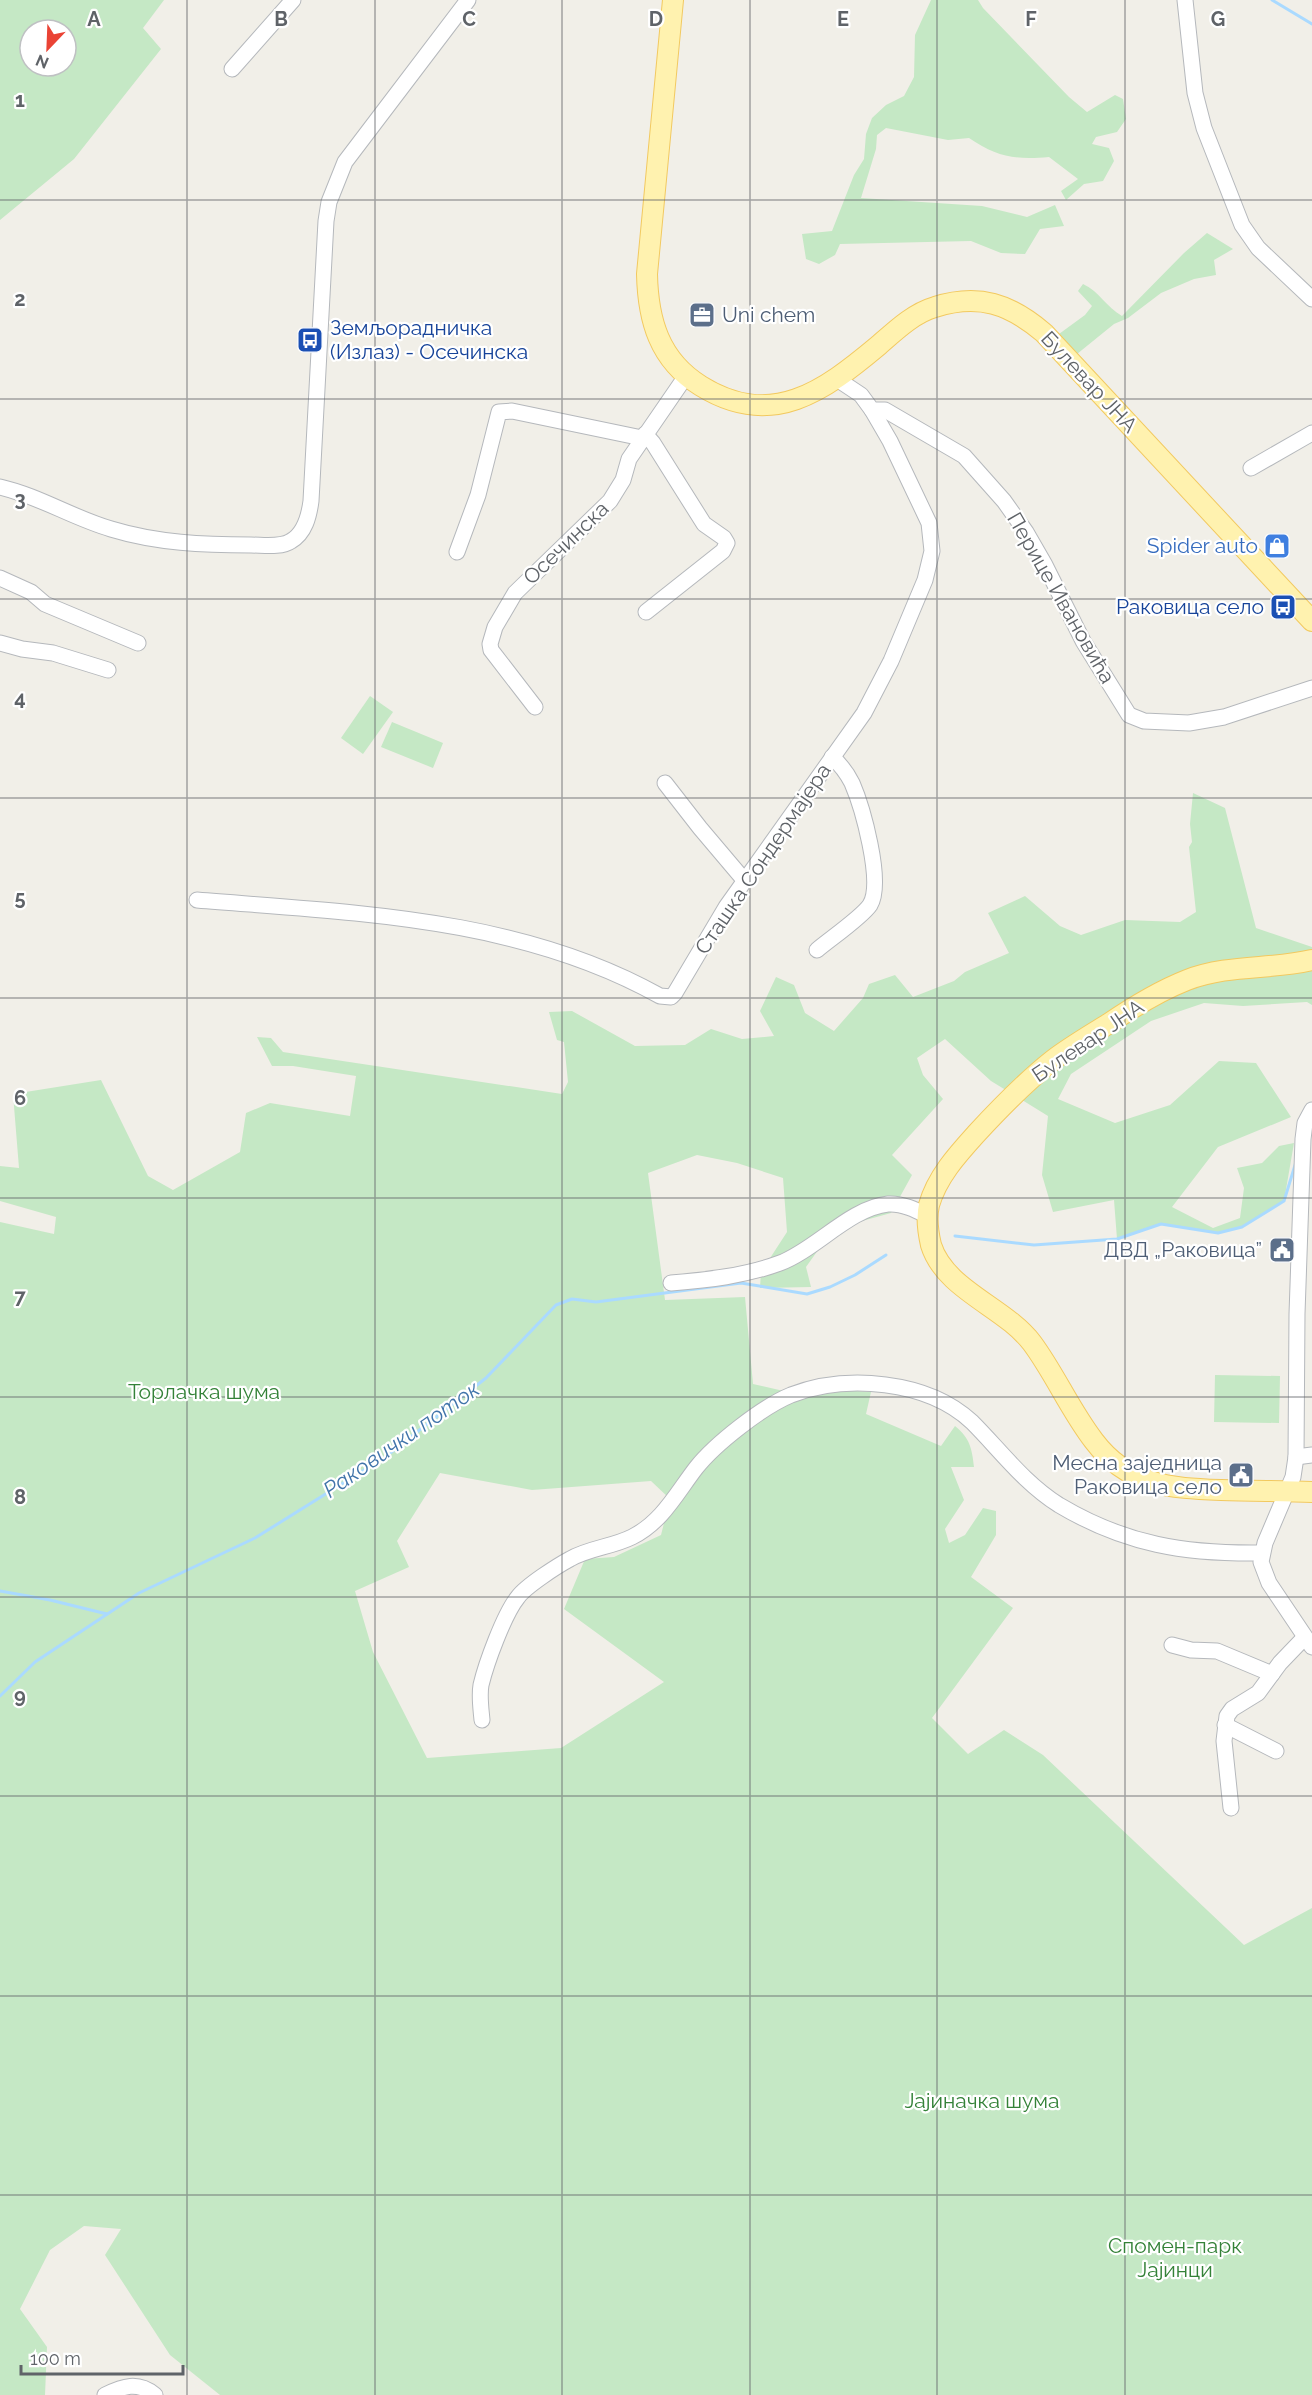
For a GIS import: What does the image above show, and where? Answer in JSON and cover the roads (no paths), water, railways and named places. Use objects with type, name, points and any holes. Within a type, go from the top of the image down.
[{"type":"main road","name":"Булевар ЈНА","points":[[673,0],[649,239],[647,290],[652,323],[659,343],[668,357],[686,376],[720,396],[751,404],[768,405],[795,400],[829,384],[916,315],[933,307],[972,300],[985,301],[1016,312],[1044,333],[1312,621]]},
{"type":"main road","name":"Булевар ЈНА","points":[[1312,960],[1227,969],[1188,980],[1165,989],[1053,1060],[993,1116],[945,1171],[936,1188],[927,1216],[930,1240],[939,1259],[954,1279],[1008,1319],[1031,1341],[1080,1422],[1096,1444],[1118,1464],[1140,1478],[1172,1487],[1312,1492]]},
{"type":"street","points":[[232,69],[293,0]]},
{"type":"street","points":[[0,487],[111,529],[148,538],[196,544],[263,545],[289,543],[297,536],[307,519],[310,501],[329,202],[345,162],[468,0]]},
{"type":"street","points":[[1185,0],[1195,93],[1204,128],[1242,225],[1258,248],[1312,299]]},
{"type":"street","name":"Осечинска","points":[[535,707],[491,650],[490,644],[495,627],[521,587],[610,501],[623,480],[629,459],[686,376]]},
{"type":"street","name":"Перице Ивановића","points":[[829,384],[861,395],[872,410],[885,410],[952,447],[971,463],[1026,532],[1083,641],[1129,715],[1144,722],[1189,723],[1224,717],[1312,688]]},
{"type":"street","name":"Сташка Сондермајера","points":[[197,900],[382,916],[491,933],[577,957],[666,997],[675,993],[710,931],[744,880],[864,713],[886,671],[925,580],[932,551],[929,523],[890,441],[872,410]]},
{"type":"street","points":[[457,552],[478,495],[499,412],[512,411],[643,436],[653,443],[704,524],[724,538],[727,543],[723,551],[646,612]]},
{"type":"street","points":[[1251,468],[1312,433]]},
{"type":"street","points":[[0,578],[30,592],[51,607],[138,643]]},
{"type":"street","points":[[0,644],[54,653],[108,670]]},
{"type":"street","points":[[817,950],[869,906],[873,896],[874,871],[862,809],[851,781],[832,757]]},
{"type":"street","points":[[665,783],[744,880]]},
{"type":"street","points":[[1231,1808],[1224,1741],[1229,1712],[1258,1693],[1272,1674],[1308,1642],[1269,1583],[1262,1566],[1262,1553],[1287,1491],[1296,1457],[1297,1314],[1303,1138],[1305,1123],[1312,1110]]},
{"type":"street","points":[[671,1283],[706,1280],[781,1263],[866,1211],[888,1204],[907,1206],[927,1216]]},
{"type":"street","points":[[482,1720],[481,1688],[502,1628],[518,1597],[572,1558],[624,1541],[651,1527],[705,1457],[729,1436],[782,1399],[821,1387],[870,1384],[931,1396],[964,1416],[1017,1470],[1053,1500],[1092,1522],[1124,1536],[1165,1547],[1201,1552],[1262,1553]]},
{"type":"street","points":[[1296,1457],[1312,1455]]},
{"type":"street","points":[[1172,1645],[1191,1650],[1217,1651],[1272,1674]]},
{"type":"street","points":[[1225,1725],[1276,1751]]},
{"type":"street","points":[[105,2395],[120,2388],[136,2385],[154,2395]]},
{"type":"waterway","points":[[1272,0],[1312,24]]},
{"type":"waterway","name":"Раковички поток","points":[[955,1236],[1034,1245],[1117,1239],[1161,1224],[1218,1233],[1242,1227],[1284,1201],[1296,1162]]},
{"type":"waterway","name":"Раковички поток","points":[[0,1696],[35,1662],[139,1593],[255,1538],[385,1457],[486,1378],[556,1305],[572,1299],[596,1302],[741,1283],[807,1294],[830,1287],[855,1275],[886,1255]]},
{"type":"waterway","points":[[0,1591],[107,1614]]},
{"type":"place","name":"Uni chem","points":[[702,315]]},
{"type":"place","name":"Земљорадничка (Излаз) - Осечинска","points":[[310,340]]},
{"type":"place","name":"Spider auto","points":[[1277,546]]},
{"type":"place","name":"Раковица село","points":[[1283,607]]},
{"type":"place","name":"ДВД „Раковица”","points":[[1282,1250]]},
{"type":"place","name":"Месна заједница Раковица село","points":[[1241,1475]]},
{"type":"park label","name":"Торлачка шума","points":[[204,1392]]},
{"type":"park label","name":"Јајиначка шума","points":[[982,2101]]},
{"type":"park label","name":"Спомен-парк Јајинци","points":[[1175,2258]]}]
